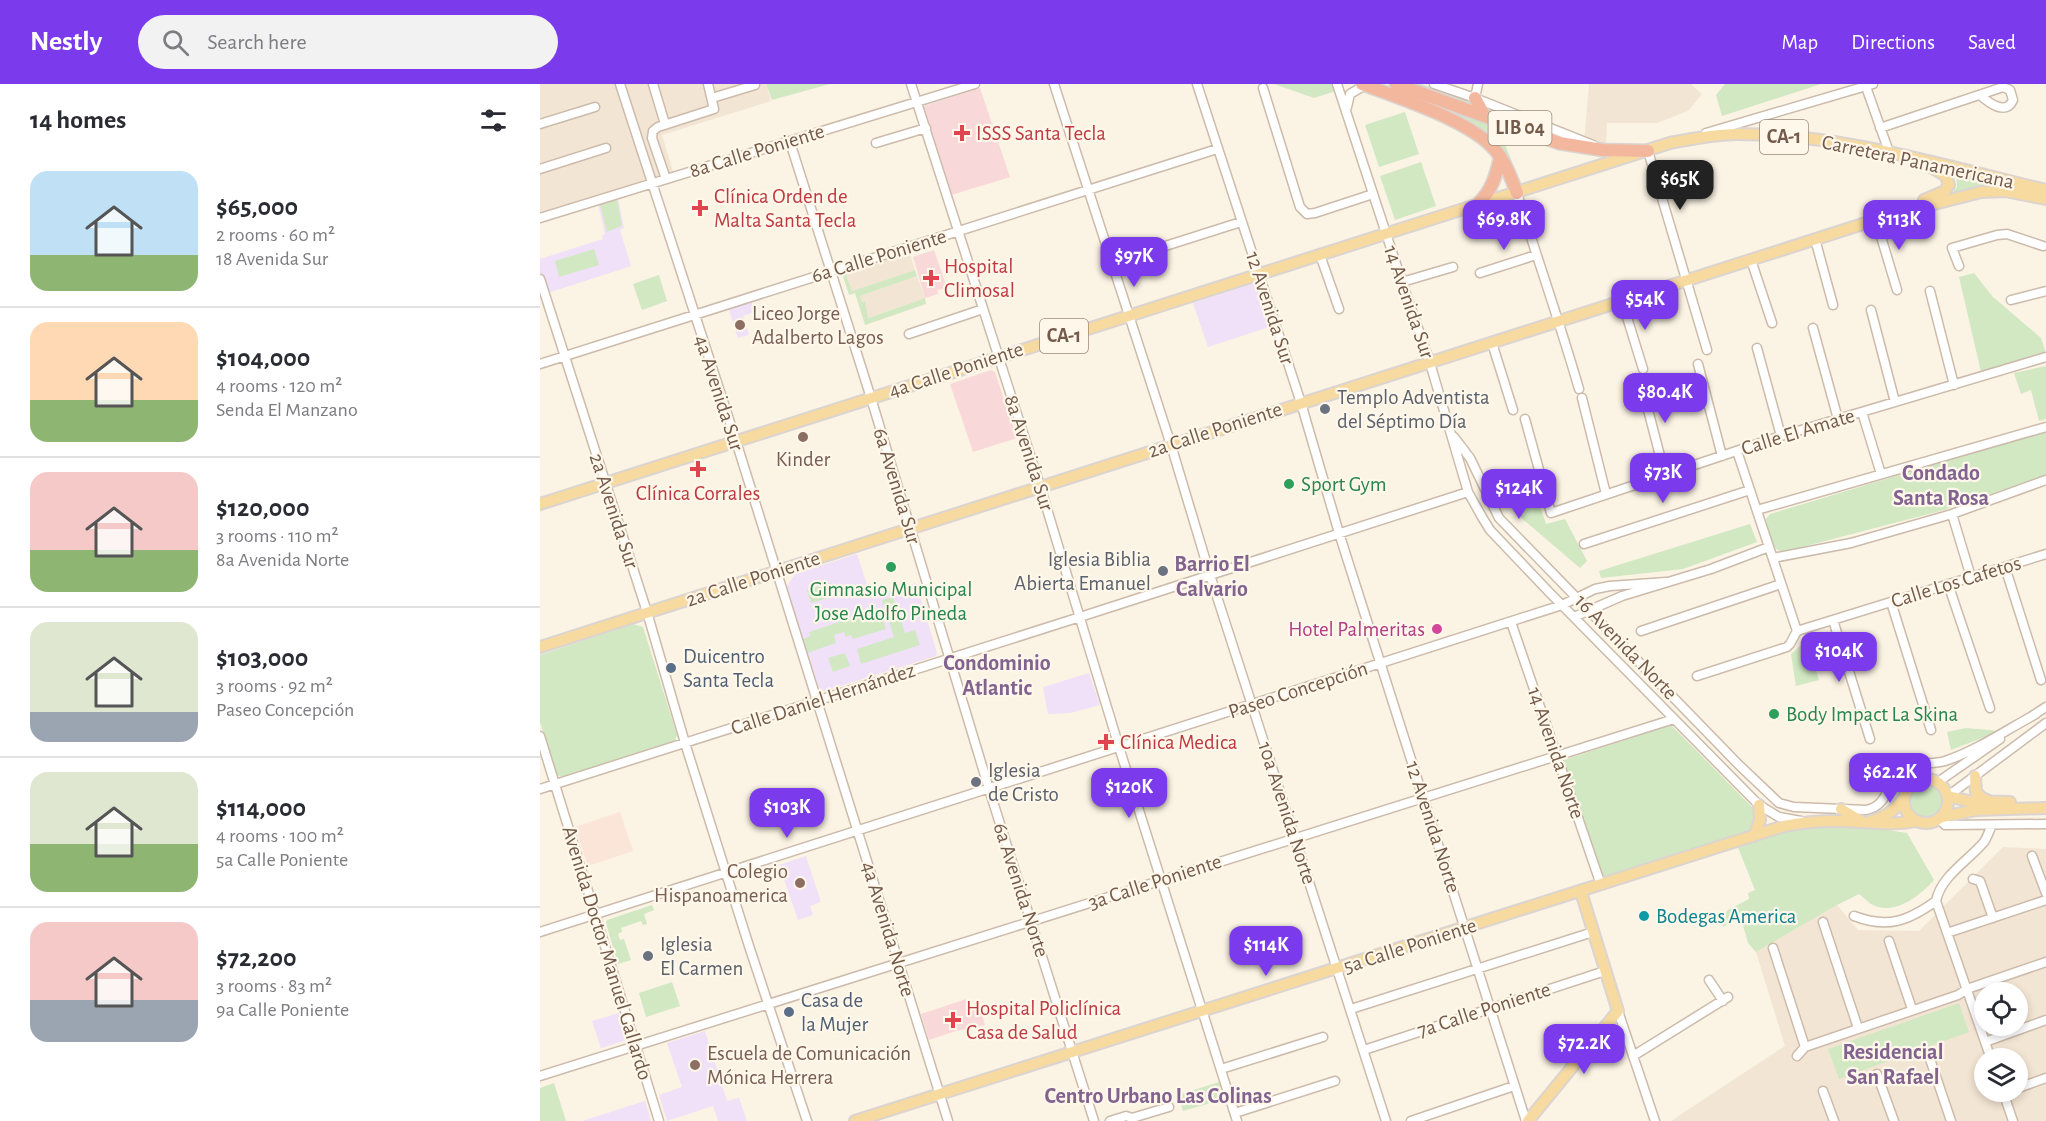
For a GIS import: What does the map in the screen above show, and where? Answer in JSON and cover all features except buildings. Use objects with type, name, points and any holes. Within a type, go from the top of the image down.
[{"type":"highway","name":"LIB 04","points":[[1364,84],[1468,128],[1487,142],[1500,158],[1517,193]]},
{"type":"highway","name":"LIB 04","points":[[1396,84],[1559,142],[1598,150],[1648,151]]},
{"type":"highway","points":[[1475,98],[1484,115]]},
{"type":"highway","points":[[1478,204],[1486,197],[1494,184],[1500,158]]},
{"type":"main road","name":"Carretera Panamericana","points":[[1648,151],[1670,143],[1737,134],[1805,139],[1889,152],[2046,190]]},
{"type":"main road","name":"4a Calle Poniente","points":[[540,504],[1648,151]]},
{"type":"main road","points":[[1891,215],[1941,193],[1947,188],[1949,182],[1946,176],[1920,160]]},
{"type":"main road","name":"Carretera Panamericana","points":[[1891,215],[1980,192],[2005,191],[2046,199]]},
{"type":"main road","name":"2a Calle Poniente","points":[[540,647],[1891,215]]},
{"type":"main road","points":[[1975,776],[1975,788],[1978,795],[1992,802]]},
{"type":"main road","points":[[1940,818],[1948,807],[1948,796],[1944,787],[1929,778],[1915,781],[1904,798],[1907,812],[1917,821],[1930,823],[1940,818],[1976,810],[2046,808]]},
{"type":"main road","points":[[1948,796],[1968,801],[2046,802]]},
{"type":"main road","name":"5a Calle Poniente","points":[[1864,822],[1887,815],[1897,808],[1904,798]]},
{"type":"main road","points":[[1754,836],[1760,820],[1759,805]]},
{"type":"main road","points":[[1841,808],[1864,822]]},
{"type":"main road","name":"5a Calle Poniente","points":[[855,1121],[1754,836],[1804,822],[1864,822],[1891,825],[1917,821]]},
{"type":"main road","points":[[1527,1121],[1618,1011],[1581,891]]},
{"type":"street","name":"4a Avenida Sur","points":[[620,84],[736,441],[817,702]]},
{"type":"street","points":[[653,84],[665,124]]},
{"type":"street","points":[[666,179],[652,138],[655,128],[711,110],[714,106],[708,84]]},
{"type":"street","name":"8a Avenida Sur","points":[[911,84],[1041,486],[1119,747],[1236,1117]]},
{"type":"street","name":"8a Calle Poniente","points":[[540,218],[975,84]]},
{"type":"street","name":"10a Avenida Norte","points":[[1054,84],[1386,1121]]},
{"type":"street","name":"12 Avenida Sur","points":[[1197,84],[1301,403],[1339,533]]},
{"type":"street","name":"14 Avenida Sur","points":[[1337,84],[1401,282],[1430,363],[1468,492]]},
{"type":"street","points":[[1347,114],[1350,94],[1364,84]]},
{"type":"street","points":[[1434,84],[1593,144],[1598,150]]},
{"type":"street","points":[[1475,98],[1478,84]]},
{"type":"street","points":[[712,98],[755,85]]},
{"type":"street","points":[[1670,143],[1868,85],[1889,152]]},
{"type":"street","points":[[1263,88],[1300,207],[1307,214],[1373,194]]},
{"type":"street","points":[[1880,128],[1980,95]]},
{"type":"street","points":[[540,124],[595,107]]},
{"type":"street","points":[[876,143],[926,128]]},
{"type":"street","name":"6a Avenida Sur","points":[[790,142],[871,398],[949,659]]},
{"type":"street","points":[[540,169],[606,148]]},
{"type":"street","name":"6a Calle Poniente","points":[[540,364],[1217,149]]},
{"type":"street","points":[[1648,151],[1688,279],[1707,350]]},
{"type":"street","points":[[1517,193],[1579,389]]},
{"type":"street","points":[[1876,220],[1896,290]]},
{"type":"street","points":[[1159,248],[1241,222]]},
{"type":"street","points":[[1959,266],[1952,248],[1997,235],[2007,234],[2043,246]]},
{"type":"street","points":[[1815,239],[1833,305]]},
{"type":"street","points":[[1320,255],[1339,309]]},
{"type":"street","points":[[1480,273],[1536,255]]},
{"type":"street","points":[[1751,260],[1772,322]]},
{"type":"street","points":[[1401,282],[1453,267]]},
{"type":"street","name":"2a Avenida Sur","points":[[540,279],[647,612],[726,873],[807,1121]]},
{"type":"street","points":[[1930,291],[1954,385]]},
{"type":"street","points":[[2011,300],[2046,291]]},
{"type":"street","points":[[1622,301],[1643,369]]},
{"type":"street","points":[[909,334],[983,309]]},
{"type":"street","points":[[1871,310],[1895,402]]},
{"type":"street","points":[[1813,328],[1838,419]]},
{"type":"street","points":[[1492,343],[1513,410]]},
{"type":"street","points":[[1757,348],[1781,436]]},
{"type":"street","name":"Calle El Amate","points":[[1525,419],[1551,513],[1781,436],[2046,357]]},
{"type":"street","points":[[1698,364],[1722,456]]},
{"type":"street","points":[[1640,380],[1665,476]]},
{"type":"street","points":[[1582,398],[1606,494]]},
{"type":"street","points":[[1862,412],[1881,474]]},
{"type":"street","points":[[1756,510],[2046,427]]},
{"type":"street","name":"16 Avenida Norte","points":[[1450,432],[1470,458],[1499,518],[1739,765],[1779,803],[1794,807],[1866,810],[1876,807],[1885,798],[1893,779],[1906,768],[1915,764],[1946,760],[2036,714]]},
{"type":"street","points":[[1698,676],[1787,647],[1797,631],[1737,451]]},
{"type":"street","points":[[1773,558],[1851,543],[1952,514],[2046,480]]},
{"type":"street","points":[[1584,544],[1750,490]]},
{"type":"street","name":"16 Avenida Norte","points":[[1468,492],[1490,530],[1759,805],[1779,817],[1804,822]]},
{"type":"street","name":"Calle Daniel Hernández","points":[[540,789],[1468,492]]},
{"type":"street","points":[[1952,514],[1971,577]]},
{"type":"street","name":"12 Avenida Norte","points":[[1339,533],[1527,1121]]},
{"type":"street","points":[[1574,618],[1622,596],[1711,569],[1769,547]]},
{"type":"street","name":"Calle Los Cafetos","points":[[1797,631],[2046,554]]},
{"type":"street","points":[[2005,567],[2042,681]]},
{"type":"street","name":"Paseo Concepción","points":[[540,932],[1511,622],[1562,605],[1595,589],[1665,582]]},
{"type":"street","points":[[1641,631],[1781,585]]},
{"type":"street","points":[[1948,585],[1990,708]]},
{"type":"street","points":[[1891,602],[1931,730]]},
{"type":"street","points":[[1833,620],[1870,739]]},
{"type":"street","name":"14 Avenida Norte","points":[[1511,622],[1601,885]]},
{"type":"street","points":[[1625,668],[1635,656]]},
{"type":"street","name":"6a Avenida Norte","points":[[949,659],[1094,1121]]},
{"type":"street","name":"4a Avenida Norte","points":[[817,702],[948,1121]]},
{"type":"street","points":[[1938,782],[2046,707]]},
{"type":"street","name":"3a Calle Poniente","points":[[540,1076],[1674,719]]},
{"type":"street","points":[[1948,796],[2046,723]]},
{"type":"street","name":"Avenida Doctor Manuel Gallardo","points":[[540,736],[659,1121]]},
{"type":"street","points":[[1738,784],[1739,765]]},
{"type":"street","points":[[1940,818],[1945,825],[2046,824]]},
{"type":"street","points":[[1987,1048],[1936,901],[1938,892],[1947,880],[1985,841],[1992,825]]},
{"type":"street","points":[[2032,856],[2046,893]]},
{"type":"street","points":[[1973,879],[1980,881],[1993,918]]},
{"type":"street","points":[[1947,933],[2046,900]]},
{"type":"street","points":[[1854,916],[1869,922],[1885,924],[1917,915],[1936,901]]},
{"type":"street","points":[[1823,921],[1858,1028]]},
{"type":"street","points":[[1350,1009],[1593,932]]},
{"type":"street","points":[[1889,941],[1912,1009]]},
{"type":"street","points":[[1773,948],[1805,1047]]},
{"type":"street","points":[[1797,1056],[1805,1047],[1958,995],[1967,989],[2046,962]]},
{"type":"street","name":"7a Calle Poniente","points":[[1364,1050],[1605,971]]},
{"type":"street","points":[[1633,1056],[1726,999],[1709,980]]},
{"type":"street","points":[[1618,1011],[1651,1119]]},
{"type":"street","points":[[1985,1042],[2046,1020]]},
{"type":"street","points":[[1221,1069],[1323,1037]]},
{"type":"street","points":[[1929,1056],[1951,1121]]},
{"type":"street","points":[[1877,1074],[1894,1121]]},
{"type":"street","points":[[2028,1084],[2046,1078]]},
{"type":"street","points":[[1236,1117],[1335,1081]]},
{"type":"street","points":[[1411,1121],[1514,1086]]},
{"type":"street","points":[[1823,1091],[1834,1121]]},
{"type":"street","points":[[2007,1102],[2013,1121]]},
{"type":"street","points":[[1110,1121],[1126,1116],[1132,1118],[1169,1107]]},
{"type":"shaded area","points":[[540,84],[619,84],[651,185],[540,218]]},
{"type":"shaded area","points":[[622,84],[766,84],[771,101],[662,135],[675,178],[654,184]]},
{"type":"shaded area","points":[[1589,84],[1691,84],[1702,94],[1688,111],[1657,123],[1607,123],[1606,147],[1584,143]]},
{"type":"shaded area","name":"ISSS Santa Tecla","points":[[980,88],[1010,177],[948,196],[921,107]]},
{"type":"shaded area","points":[[618,198],[624,228],[620,230],[631,266],[545,294],[540,277],[540,259],[603,239],[602,236],[605,234],[598,204]]},
{"type":"shaded area","points":[[908,248],[915,270],[852,291],[844,269]]},
{"type":"shaded area","name":"Hospital Climosal","points":[[934,250],[947,288],[937,290],[938,294],[925,298],[913,257]]},
{"type":"shaded area","points":[[917,276],[925,298],[867,318],[865,301],[862,302],[860,296]]},
{"type":"shaded area","points":[[1257,282],[1272,326],[1208,347],[1193,303]]},
{"type":"shaded area","name":"Liceo Jorge Adalberto Lagos","points":[[751,299],[755,312],[743,316],[749,335],[738,338],[728,307]]},
{"type":"shaded area","points":[[991,370],[995,372],[1017,438],[973,452],[950,384]]},
{"type":"shaded area","points":[[857,554],[871,597],[916,583],[937,653],[936,656],[824,691],[819,688],[786,587],[795,574]]},
{"type":"shaded area","points":[[1089,673],[1100,705],[1070,713],[1048,714],[1043,687]]},
{"type":"shaded area","points":[[620,812],[633,851],[588,866],[575,827]]},
{"type":"shaded area","name":"Residencial San Rafael","points":[[2003,847],[2046,849],[2046,1121],[1671,1121],[1785,1046],[1756,952],[1837,905],[1858,930],[1919,931]]},
{"type":"shaded area","name":"Colegio Hispanoamerica","points":[[806,856],[821,902],[810,906],[813,915],[798,920],[779,865]]},
{"type":"shaded area","name":"Hospital Policlínica Casa de Salud","points":[[966,999],[970,1011],[980,1008],[985,1025],[929,1040],[921,1014]]},
{"type":"shaded area","points":[[619,1013],[627,1040],[601,1048],[592,1021]]},
{"type":"shaded area","name":"Escuela de Comunicación Mónica Herrera","points":[[705,1031],[727,1101],[739,1098],[747,1121],[718,1121],[713,1106],[667,1121],[659,1095],[682,1087],[667,1043]]},
{"type":"shaded area","name":"Escuela de Comunicación Mónica Herrera","points":[[645,1101],[651,1121],[582,1121],[617,1110]]},
{"type":"green space","points":[[766,84],[830,84],[772,100]]},
{"type":"green space","points":[[1274,84],[1331,84],[1336,91],[1314,98]]},
{"type":"green space","points":[[1365,84],[1382,84],[1498,127],[1512,162],[1507,161],[1498,143],[1490,134],[1473,124]]},
{"type":"green space","points":[[1400,84],[1421,84],[1575,138],[1575,146]]},
{"type":"green space","points":[[1725,84],[1821,84],[1722,116],[1716,95]]},
{"type":"green space","points":[[1405,112],[1419,154],[1379,167],[1365,125]]},
{"type":"green space","points":[[1421,162],[1436,206],[1395,220],[1380,176]]},
{"type":"green space","points":[[1956,171],[2012,186],[1950,196],[1957,187]]},
{"type":"green space","points":[[617,199],[622,226],[607,232],[600,205]]},
{"type":"green space","points":[[594,249],[599,265],[559,277],[555,261]]},
{"type":"green space","points":[[844,269],[852,291],[915,270],[917,276],[860,296],[862,302],[865,301],[868,318],[925,298],[926,304],[865,325],[855,293],[849,295],[841,270]]},
{"type":"green space","points":[[1974,273],[1993,297],[2041,338],[2046,353],[1981,372],[1959,277]]},
{"type":"green space","points":[[659,275],[667,301],[642,310],[633,284]]},
{"type":"green space","points":[[2046,366],[2046,419],[2039,421],[2031,390],[2021,394],[2014,373]]},
{"type":"green space","points":[[2046,431],[2046,475],[1944,510],[1783,552],[1775,547],[1770,539],[1766,519],[1770,514]]},
{"type":"green space","points":[[1539,503],[1546,524],[1565,519],[1587,561],[1580,568],[1513,511]]},
{"type":"green space","points":[[1750,524],[1757,542],[1683,569],[1601,578],[1599,571]]},
{"type":"green space","points":[[831,583],[835,596],[811,603],[807,590]]},
{"type":"green space","points":[[893,597],[905,633],[915,630],[920,645],[861,664],[857,649],[894,637],[882,600]]},
{"type":"green space","points":[[879,609],[886,629],[853,639],[851,635],[846,637],[844,632],[834,635],[836,643],[807,653],[803,639],[810,636],[809,632]]},
{"type":"green space","points":[[633,624],[643,627],[677,735],[675,741],[563,777],[557,775],[540,722],[540,655]]},
{"type":"green space","points":[[1807,640],[1819,680],[1796,686],[1791,654]]},
{"type":"green space","points":[[845,653],[850,666],[833,672],[828,658]]},
{"type":"green space","points":[[1671,725],[1753,808],[1754,820],[1750,831],[1602,878],[1564,760]]},
{"type":"green space","points":[[1966,728],[2000,731],[1951,750],[1947,732]]},
{"type":"green space","points":[[1926,784],[1938,789],[1943,801],[1938,813],[1926,818],[1914,813],[1909,801],[1914,789]]},
{"type":"green space","points":[[1862,826],[1907,833],[1934,880],[1906,903],[1888,908],[1871,904],[1859,894],[1756,952],[1748,943],[1740,915],[1723,927],[1720,919],[1728,910],[1749,899],[1748,893],[1755,890],[1737,845],[1783,832],[1818,827]]},
{"type":"green space","points":[[652,905],[654,910],[644,914],[647,924],[643,925],[641,921],[621,928],[622,932],[618,934],[620,940],[624,939],[631,960],[618,964],[607,920]]},
{"type":"green space","points":[[672,982],[680,1006],[646,1017],[639,993]]},
{"type":"green space","points":[[1959,1003],[1969,1032],[1839,1079],[1828,1049]]},
{"type":"green space","points":[[1219,1082],[1224,1099],[1183,1111],[1178,1095]]},
{"type":"green space","points":[[554,1083],[566,1121],[540,1121],[540,1088]]},
{"type":"place","name":"ISSS Santa Tecla","points":[[962,133]]},
{"type":"place","name":"Clínica Orden de Malta Santa Tecla","points":[[700,208]]},
{"type":"place","name":"Hospital Climosal","points":[[931,278]]},
{"type":"place","name":"Liceo Jorge Adalberto Lagos","points":[[740,325]]},
{"type":"place","name":"Templo Adventista del Séptimo Día","points":[[1325,409]]},
{"type":"place","name":"Kinder","points":[[803,437]]},
{"type":"place","name":"Clínica Corrales","points":[[698,469]]},
{"type":"place","name":"Sport Gym","points":[[1289,484]]},
{"type":"place","name":"Gimnasio Municipal Jose Adolfo Pineda","points":[[891,567]]},
{"type":"place","name":"Iglesia Biblia Abierta Emanuel","points":[[1163,571]]},
{"type":"place","name":"Hotel Palmeritas","points":[[1437,629]]},
{"type":"place","name":"Duicentro Santa Tecla","points":[[671,668]]},
{"type":"place","name":"Body Impact La Skina","points":[[1774,714]]},
{"type":"place","name":"Clínica Medica","points":[[1106,742]]},
{"type":"place","name":"Iglesia de Cristo","points":[[976,782]]},
{"type":"place","name":"Colegio Hispanoamerica","points":[[800,883]]},
{"type":"place","name":"Bodegas America","points":[[1644,916]]},
{"type":"place","name":"Iglesia El Carmen","points":[[648,956]]},
{"type":"place","name":"Casa de la Mujer","points":[[789,1012]]},
{"type":"place","name":"Hospital Policlínica Casa de Salud","points":[[953,1020]]},
{"type":"place","name":"Escuela de Comunicación Mónica Herrera","points":[[695,1065]]},
{"type":"district","name":"Condado Santa Rosa","points":[[1941,486]]},
{"type":"district","name":"Barrio El Calvario","points":[[1212,576]]},
{"type":"district","name":"Condominio Atlantic","points":[[997,676]]},
{"type":"district","name":"Residencial San Rafael","points":[[1893,1064]]},
{"type":"district","name":"Centro Urbano Las Colinas","points":[[1158,1096]]}]
